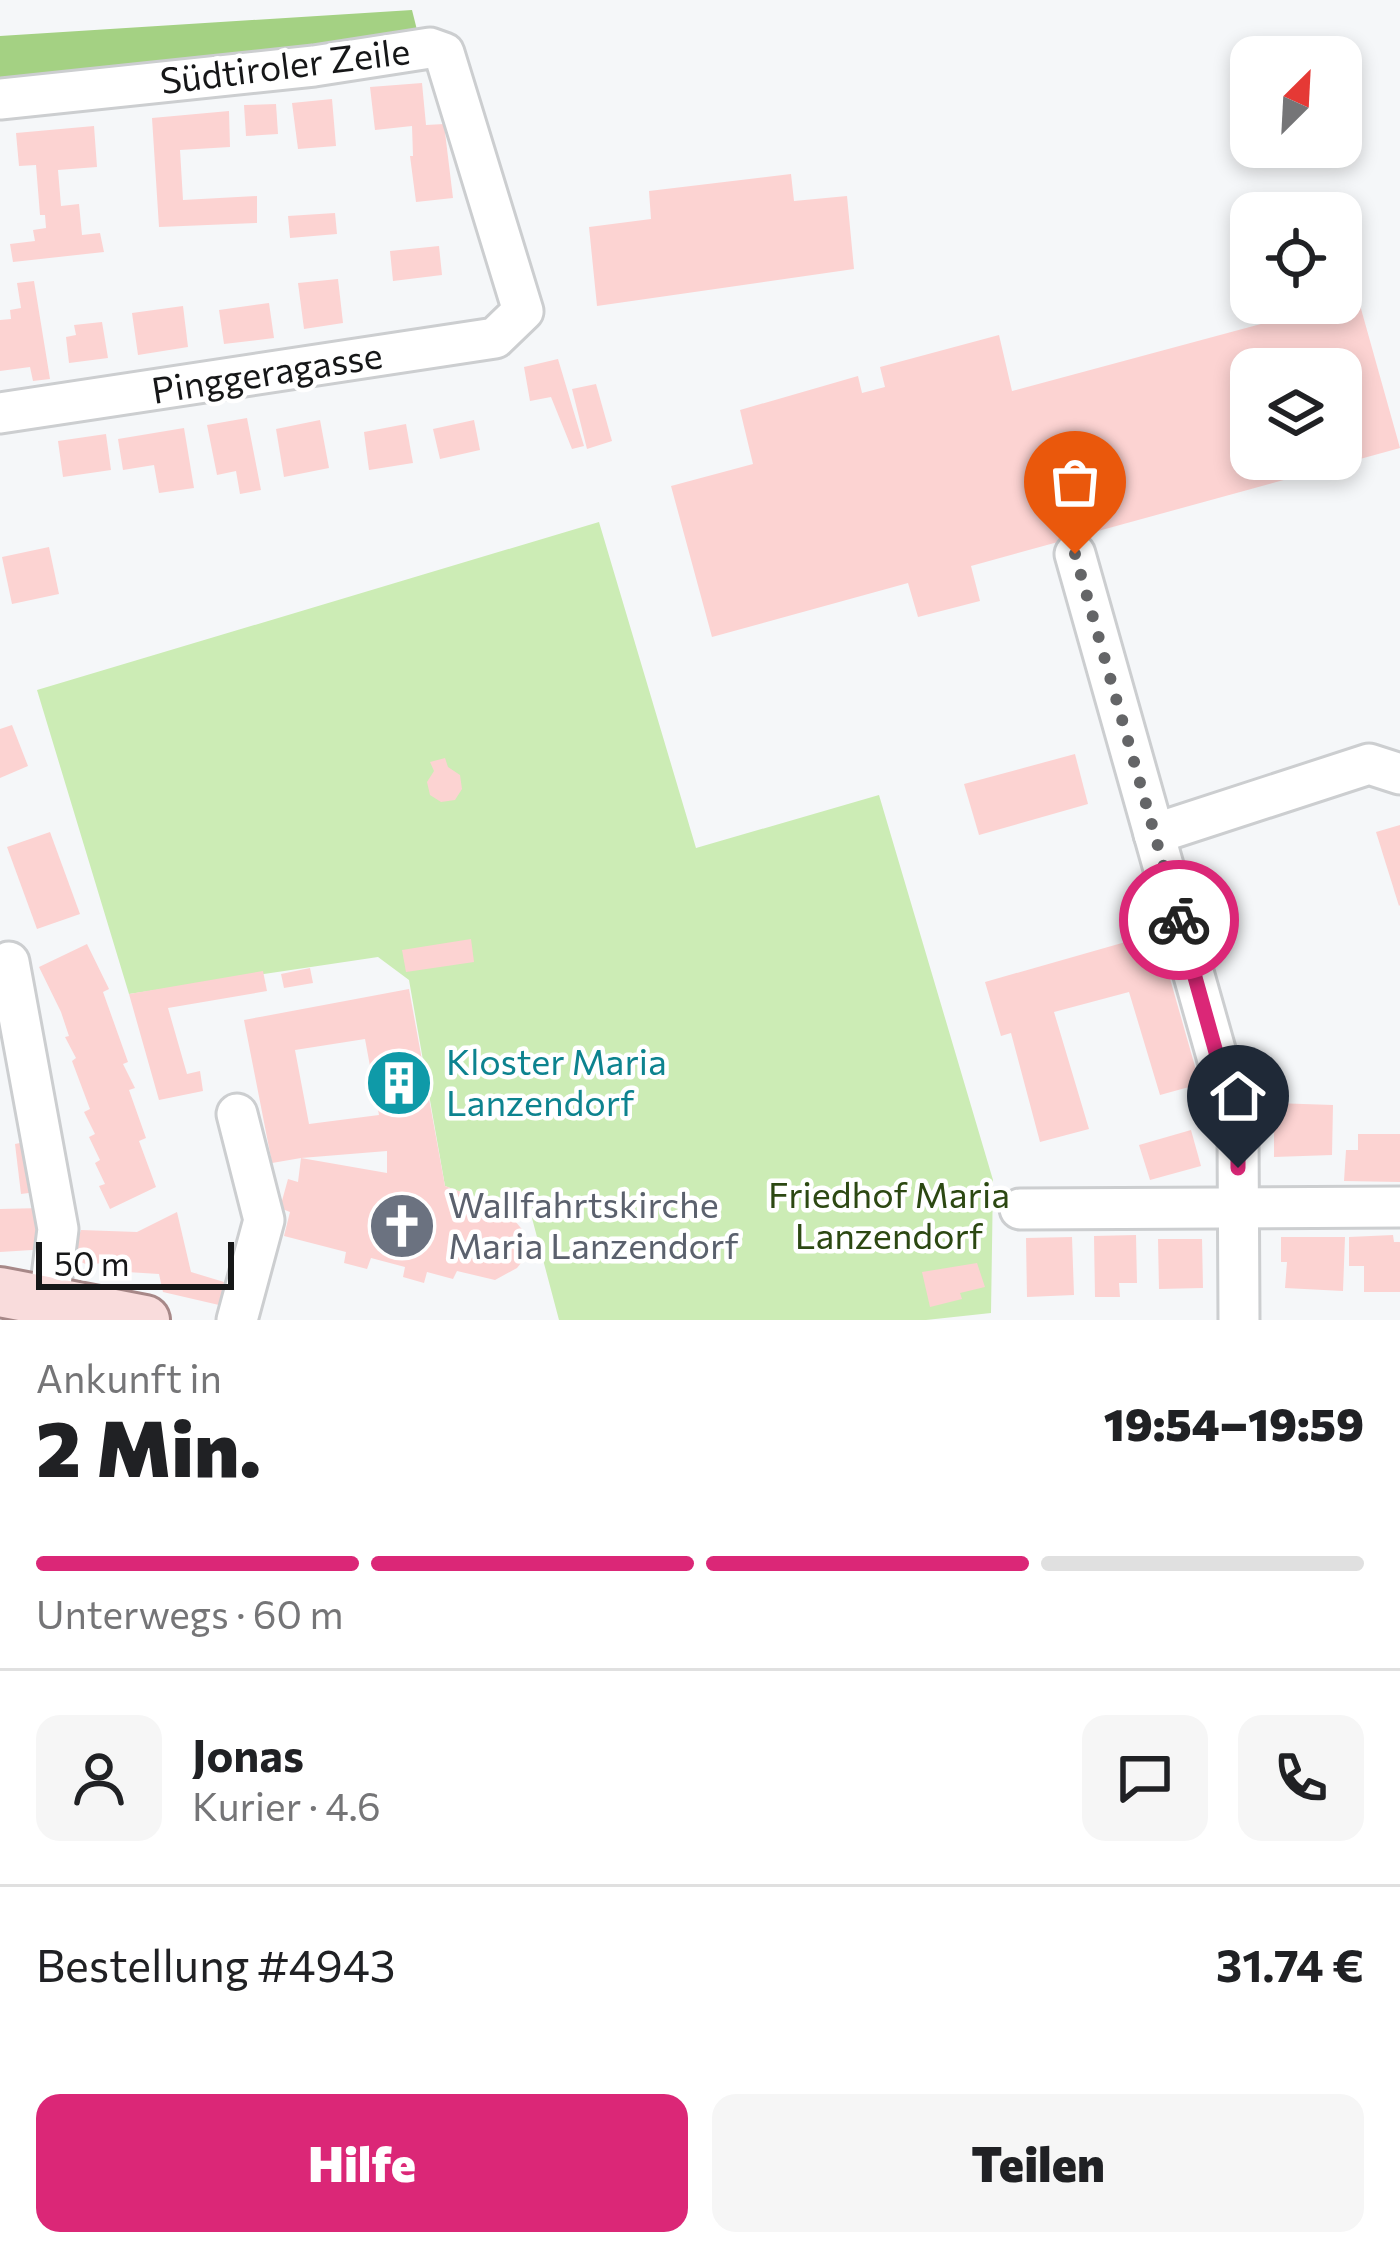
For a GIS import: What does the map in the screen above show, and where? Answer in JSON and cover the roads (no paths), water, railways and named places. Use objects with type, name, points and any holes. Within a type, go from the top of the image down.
[{"type":"main road","points":[[0,1292],[145,1320]]},
{"type":"street","name":"Südtiroler Zeile","points":[[0,99],[314,66],[430,48],[444,52],[524,311]]},
{"type":"street","name":"Pinggeragasse","points":[[0,413],[495,338],[524,311]]},
{"type":"street","points":[[1075,554],[1238,1131],[1239,1320]]},
{"type":"street","points":[[1154,834],[1369,764],[1400,774]]},
{"type":"street","points":[[9,962],[58,1229],[49,1300]]},
{"type":"street","points":[[236,1320],[264,1220],[237,1114]]},
{"type":"street","points":[[1020,1209],[1400,1207]]},
{"type":"place","name":"Kloster Maria Lanzendorf","points":[[399,1083]]},
{"type":"place","name":"Wallfahrtskirche Maria Lanzendorf","points":[[402,1226]]},
{"type":"park label","name":"Friedhof Maria Lanzendorf","points":[[889,1216]]}]
